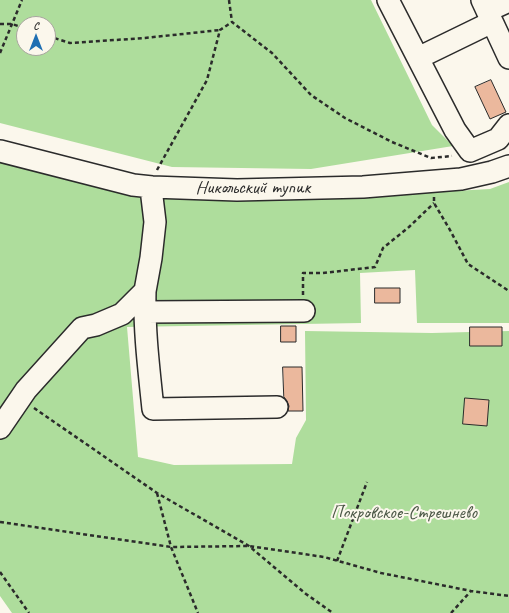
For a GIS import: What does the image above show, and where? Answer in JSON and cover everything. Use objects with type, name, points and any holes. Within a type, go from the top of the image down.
[{"type":"street","points":[[388,0],[455,130],[470,152],[474,176]]},
{"type":"street","points":[[418,58],[487,11],[509,1]]},
{"type":"street","points":[[487,11],[509,58]]},
{"type":"street","points":[[470,152],[498,139],[509,125]]},
{"type":"street","name":"Никольский тупик","points":[[0,151],[134,185],[237,190],[433,182],[461,179],[492,172],[509,166]]},
{"type":"street","points":[[152,187],[155,222],[151,258],[145,291],[145,312],[153,409],[277,407]]},
{"type":"street","points":[[0,428],[26,390],[82,328],[96,325],[122,314],[145,291]]},
{"type":"street","points":[[145,312],[304,311]]},
{"type":"path","points":[[0,53],[22,0]]},
{"type":"path","points":[[229,0],[232,22],[272,53],[311,96],[346,118],[392,142],[431,158],[470,152]]},
{"type":"path","points":[[56,39],[70,43],[145,38],[220,30],[232,22]]},
{"type":"path","points":[[0,24],[16,25]]},
{"type":"path","points":[[152,187],[155,173],[207,80],[220,30]]},
{"type":"path","points":[[433,182],[434,203],[468,264],[509,290]]},
{"type":"path","points":[[304,311],[303,273],[322,273],[375,267],[383,248],[434,203]]},
{"type":"path","points":[[20,399],[157,493],[249,546],[306,594],[333,613]]},
{"type":"path","points":[[337,561],[367,482]]},
{"type":"path","points":[[157,493],[172,547],[198,613]]},
{"type":"path","points":[[0,522],[172,547],[249,546],[324,557],[381,573],[471,591],[509,596]]},
{"type":"path","points":[[0,572],[29,613]]},
{"type":"path","points":[[450,613],[471,591]]},
{"type":"green space","points":[[0,0],[371,0],[432,125],[453,146],[311,169],[172,167],[0,123]]},
{"type":"green space","name":"Покровское-Стрешнево","points":[[0,160],[131,195],[152,197],[292,200],[490,189],[509,182],[509,323],[417,323],[415,270],[360,273],[361,323],[127,327],[138,457],[174,465],[292,464],[296,438],[306,420],[305,331],[432,333],[509,331],[509,613],[12,613],[0,596]]},
{"type":"building","points":[[491,80],[506,112],[490,119],[475,87]]},
{"type":"building","points":[[375,288],[400,288],[400,303],[375,303]]},
{"type":"building","points":[[281,326],[296,326],[296,342],[281,342]]},
{"type":"building","points":[[470,327],[502,327],[502,346],[470,346]]},
{"type":"building","points":[[283,367],[302,367],[303,411],[288,411],[289,406],[284,397]]},
{"type":"building","points":[[465,398],[489,400],[487,426],[463,424]]}]
